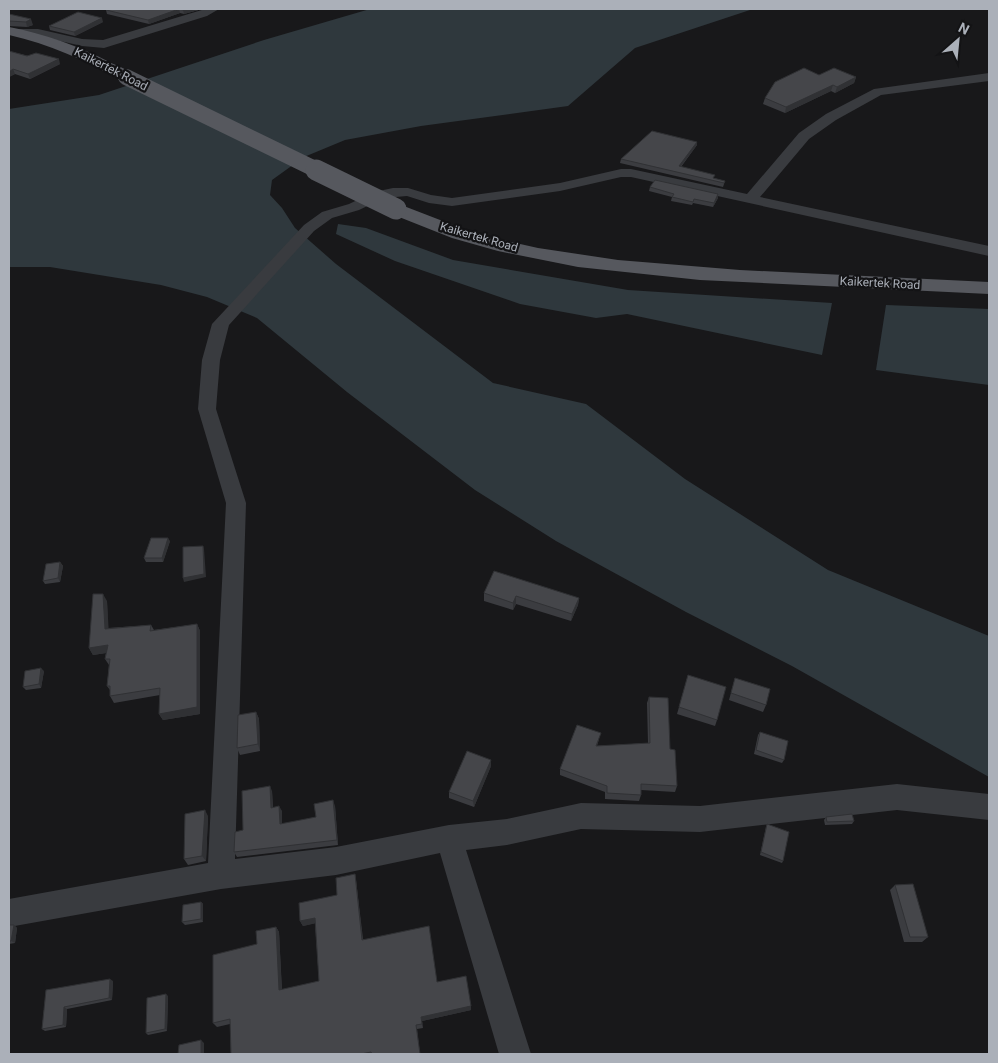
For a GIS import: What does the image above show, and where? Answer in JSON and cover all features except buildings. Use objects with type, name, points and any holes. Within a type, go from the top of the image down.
[{"type":"main road","name":"Kaikertek Road","points":[[12,32],[52,41],[82,53],[126,78],[396,209],[459,234],[504,246],[561,258],[629,268],[709,275],[989,288]]},
{"type":"street","points":[[12,32],[31,30],[89,44],[104,44],[203,14],[213,9]]},
{"type":"street","points":[[750,199],[804,136],[831,117],[878,92],[989,77]]},
{"type":"street","points":[[221,875],[236,503],[208,409],[210,360],[221,324],[309,228],[327,215],[354,207],[379,195],[393,192],[408,192],[430,199],[452,202],[560,186],[621,173],[641,174],[989,251]]},
{"type":"street","points":[[9,913],[221,875],[336,861],[449,838],[507,832],[581,816],[700,818],[898,797],[989,807]]},
{"type":"street","points":[[449,838],[515,1054]]},
{"type":"shaded area","points":[[370,9],[753,9],[635,48],[568,106],[421,126],[345,140],[304,157],[272,180],[270,195],[282,208],[295,228],[336,264],[493,383],[586,404],[685,479],[828,570],[989,636],[989,777],[792,666],[686,612],[556,541],[475,490],[347,392],[257,318],[207,297],[161,285],[50,267],[9,267],[9,109],[99,95],[264,40]]},
{"type":"shaded area","points":[[338,224],[366,228],[453,260],[628,290],[832,303],[822,355],[627,314],[596,318],[520,304],[395,261],[336,234]]},
{"type":"shaded area","points":[[886,305],[989,309],[989,385],[876,370]]}]
